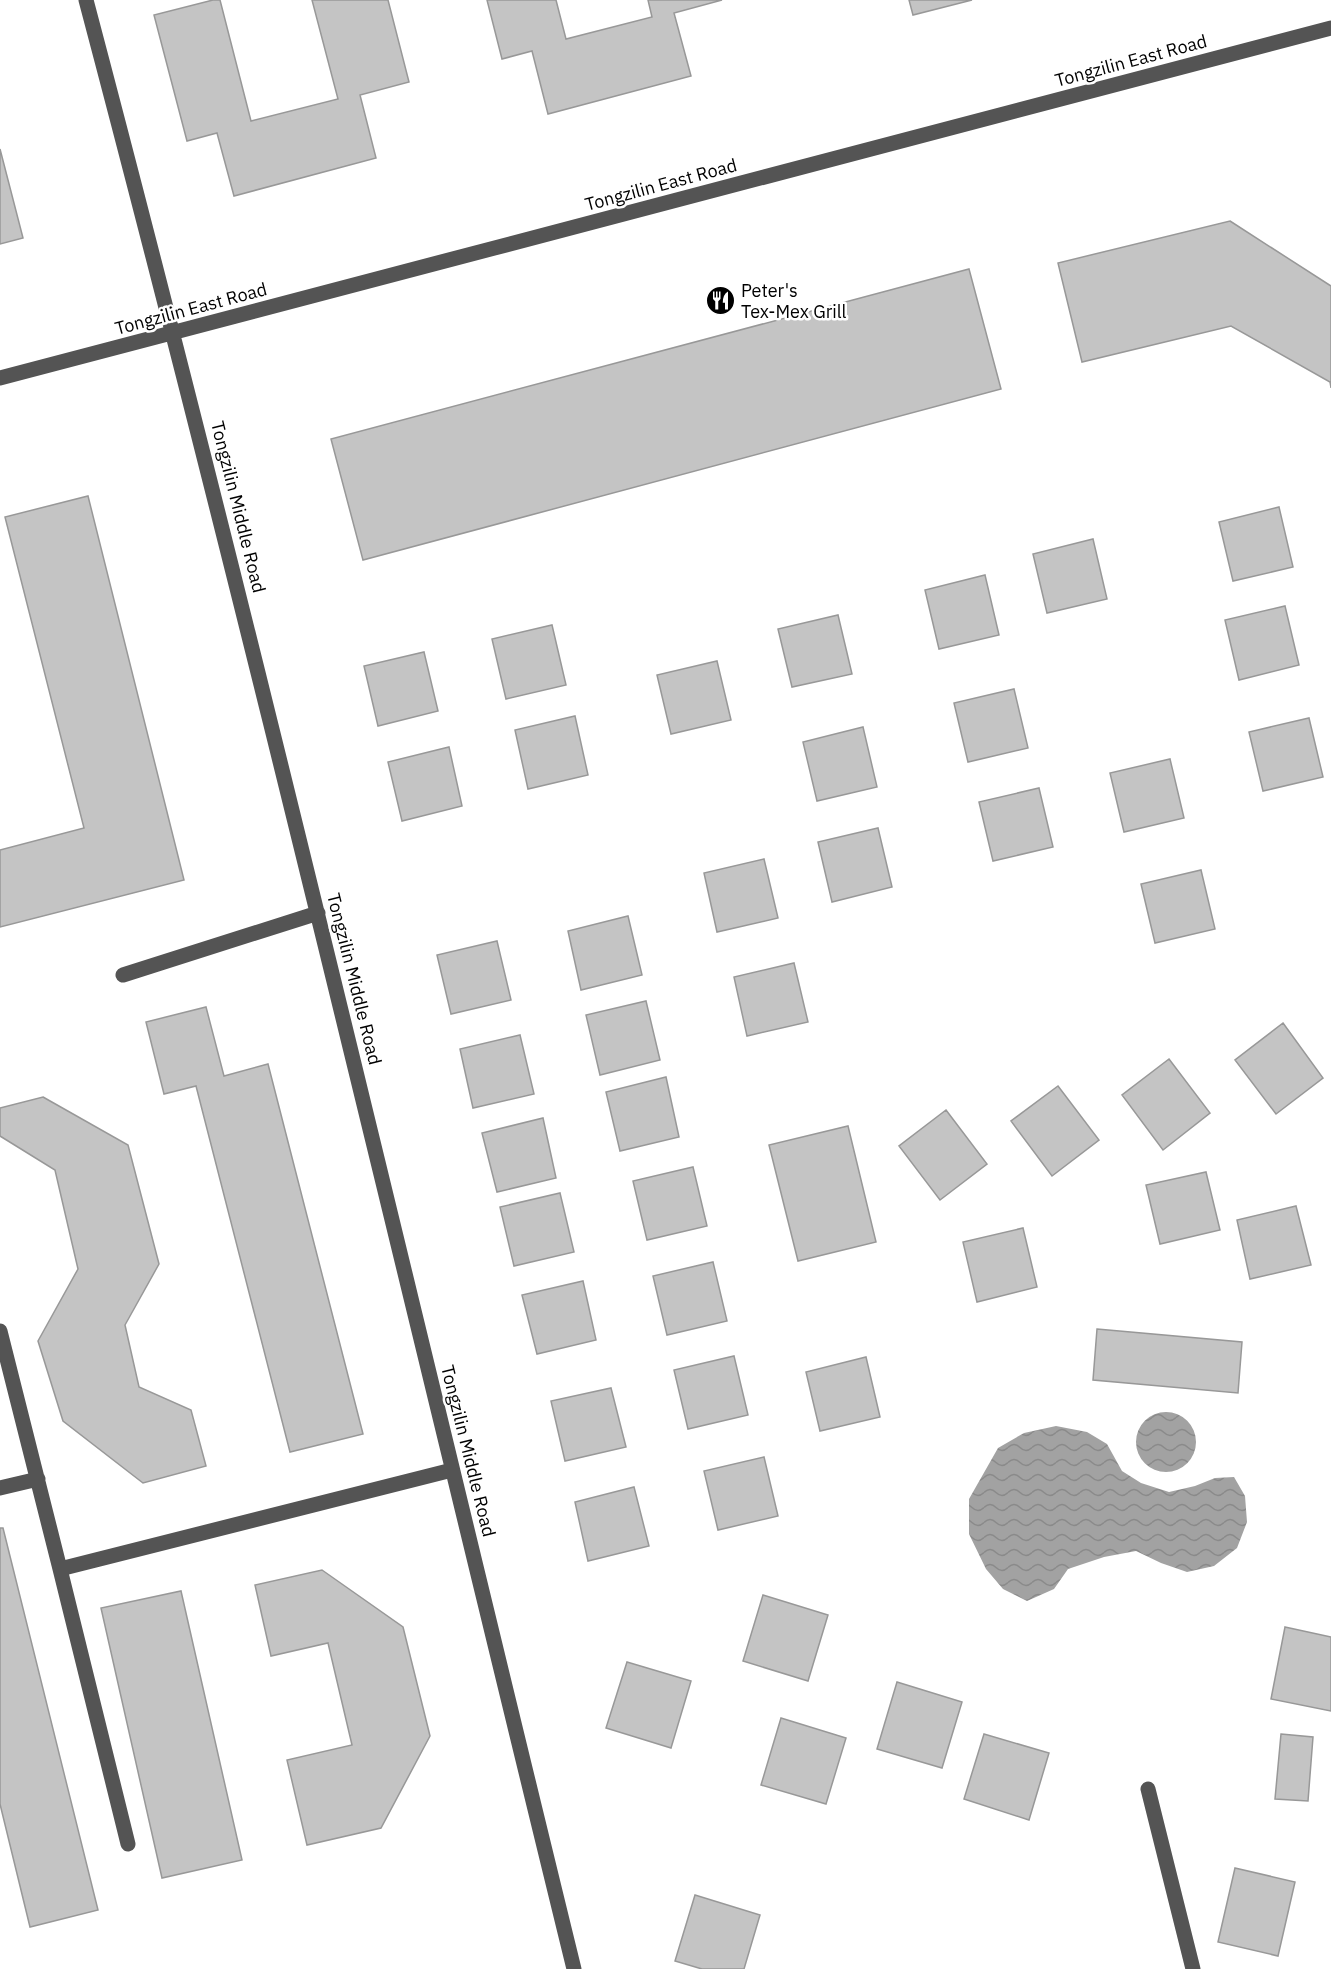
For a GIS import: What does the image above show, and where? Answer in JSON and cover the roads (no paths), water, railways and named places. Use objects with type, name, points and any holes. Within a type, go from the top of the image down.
[{"type":"street","name":"Tongzilin Middle Road","points":[[86,0],[174,333],[318,913],[574,1969]]},
{"type":"street","name":"Tongzilin East Road","points":[[0,378],[1331,28]]},
{"type":"street","points":[[123,975],[318,913]]},
{"type":"street","points":[[0,1331],[39,1479],[128,1844]]},
{"type":"street","points":[[60,1569],[452,1470]]},
{"type":"street","points":[[0,1488],[39,1479]]},
{"type":"street","points":[[1148,1790],[1193,1969]]},
{"type":"water","points":[[1160,1412],[1172,1412],[1188,1420],[1194,1430],[1196,1442],[1194,1454],[1188,1464],[1172,1472],[1160,1472],[1144,1464],[1136,1448],[1136,1436],[1144,1420]]},
{"type":"water","points":[[1056,1426],[1087,1432],[1107,1444],[1122,1471],[1141,1483],[1169,1492],[1195,1486],[1215,1478],[1234,1477],[1245,1496],[1247,1522],[1237,1548],[1214,1566],[1187,1572],[1136,1551],[1104,1557],[1068,1569],[1054,1589],[1027,1601],[1003,1589],[986,1569],[969,1534],[969,1499],[998,1448],[1024,1433]]},
{"type":"place","name":"Peter's Tex-Mex Grill","points":[[720,301]]}]
